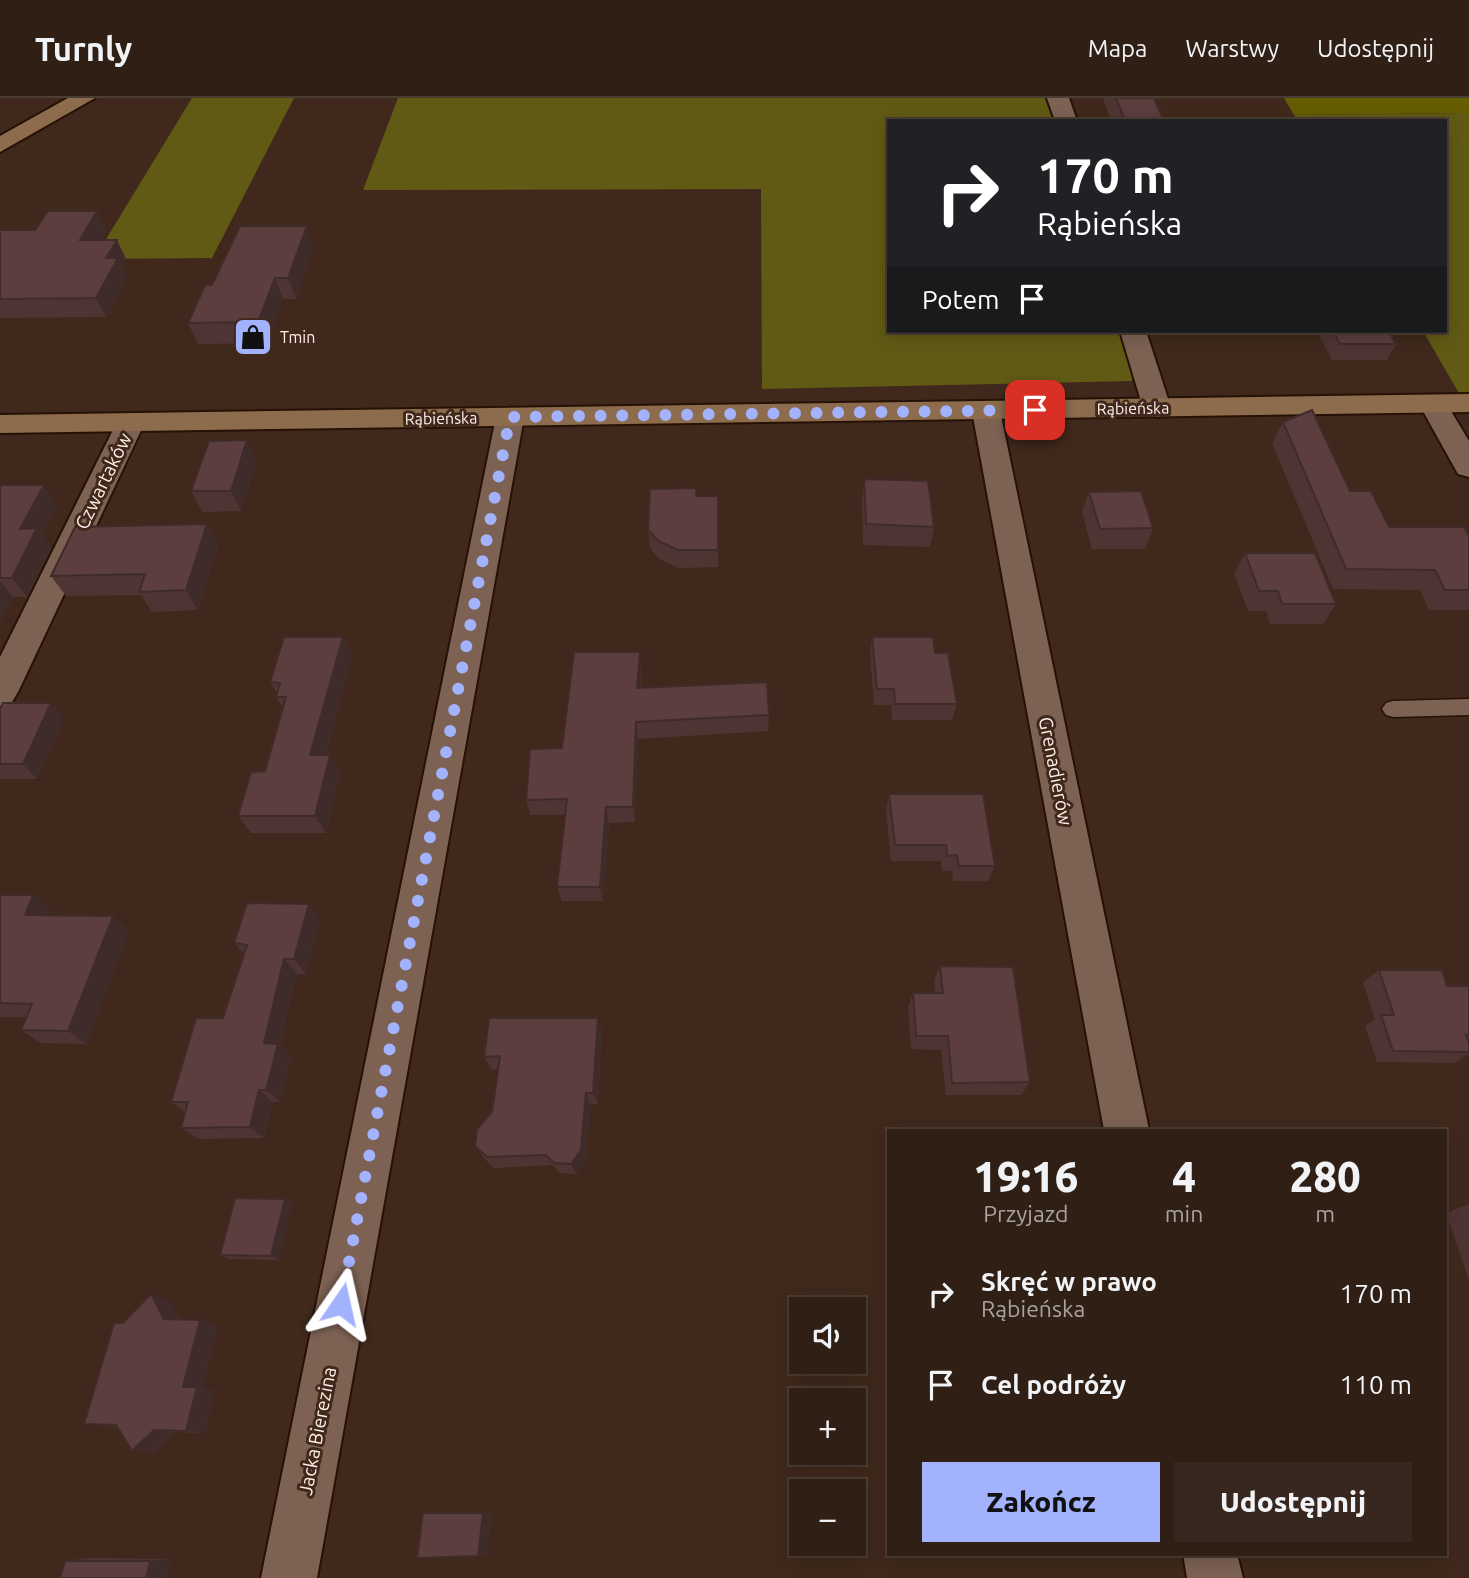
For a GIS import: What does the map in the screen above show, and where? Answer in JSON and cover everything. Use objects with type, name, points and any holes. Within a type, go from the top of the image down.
[{"type":"street","points":[[0,145],[85,98]]},
{"type":"street","points":[[1058,98],[1065,119]]},
{"type":"street","points":[[1134,333],[1157,408]]},
{"type":"street","name":"Rąbieńska","points":[[0,424],[1469,403]]},
{"type":"street","points":[[1433,404],[1469,467]]},
{"type":"street","name":"Grenadierów","points":[[986,411],[1127,1129]]},
{"type":"street","name":"Jacka Bierezina","points":[[289,1578],[510,417]]},
{"type":"street","name":"Czwartaków","points":[[0,692],[131,422]]},
{"type":"street","points":[[1210,1556],[1214,1578]]},
{"type":"lane","points":[[1393,709],[1469,707]]},
{"type":"shaded area","points":[[192,98],[294,98],[212,258],[94,259]]},
{"type":"shaded area","points":[[398,98],[1046,98],[1053,119],[887,119],[887,333],[1122,333],[1132,369],[1132,381],[762,389],[761,189],[363,190]]},
{"type":"shaded area","points":[[1284,98],[1469,98],[1469,113],[1294,115]]},
{"type":"shaded area","points":[[1469,113],[1469,394],[1460,395],[1424,333],[1447,333],[1447,119],[1297,119],[1294,115]]},
{"type":"building","points":[[1116,98],[1154,98],[1163,119],[1124,119]]},
{"type":"building","points":[[48,211],[97,211],[80,240],[117,240],[106,258],[118,258],[96,298],[0,299],[0,230],[35,230]]},
{"type":"building","points":[[240,226],[307,226],[288,278],[275,278],[258,322],[188,323],[205,285],[212,285]]},
{"type":"building","points":[[1334,333],[1390,333],[1396,344],[1340,344]]},
{"type":"building","points":[[1312,410],[1350,491],[1371,491],[1389,527],[1464,527],[1469,536],[1469,590],[1445,590],[1435,570],[1346,569],[1283,422]]},
{"type":"building","points":[[247,440],[231,491],[191,491],[209,441]]},
{"type":"building","points":[[864,479],[928,481],[934,527],[866,524]]},
{"type":"building","points":[[0,485],[44,485],[20,529],[37,528],[12,578],[0,578]]},
{"type":"building","points":[[696,488],[696,496],[718,496],[718,550],[678,550],[658,541],[648,530],[650,489]]},
{"type":"building","points":[[1141,491],[1153,528],[1100,529],[1089,492]]},
{"type":"building","points":[[207,524],[186,590],[139,592],[145,574],[51,576],[75,527]]},
{"type":"building","points":[[1245,553],[1315,553],[1336,604],[1282,604],[1278,591],[1259,591]]},
{"type":"building","points":[[284,637],[343,637],[310,755],[330,755],[315,816],[238,816],[251,772],[265,771],[286,697],[276,697],[280,683],[270,682]]},
{"type":"building","points":[[872,637],[933,637],[935,653],[948,653],[957,704],[895,704],[894,689],[877,689]]},
{"type":"building","points":[[574,652],[640,652],[637,688],[767,682],[769,715],[636,722],[633,807],[606,807],[600,887],[557,887],[567,799],[526,800],[530,749],[562,748]]},
{"type":"building","points":[[3,703],[51,703],[23,764],[0,764],[0,709]]},
{"type":"building","points":[[889,794],[983,794],[995,866],[959,866],[957,855],[947,856],[946,845],[895,845]]},
{"type":"building","points":[[0,895],[33,895],[25,915],[113,916],[68,1031],[21,1030],[32,1004],[0,1003]]},
{"type":"building","points":[[247,903],[309,904],[294,959],[284,959],[264,1043],[278,1044],[266,1090],[259,1090],[250,1127],[181,1128],[188,1102],[171,1102],[196,1018],[223,1018],[247,945],[234,943]]},
{"type":"building","points":[[940,966],[1013,967],[1030,1082],[952,1083],[948,1036],[916,1036],[913,993],[943,993]]},
{"type":"building","points":[[1379,970],[1442,970],[1447,986],[1469,986],[1469,1035],[1466,1035],[1469,1052],[1393,1051],[1381,1015],[1394,1015]]},
{"type":"building","points":[[489,1018],[598,1018],[593,1093],[586,1093],[581,1150],[571,1164],[554,1163],[546,1155],[487,1157],[475,1146],[477,1129],[492,1112],[500,1056],[484,1057]]},
{"type":"building","points":[[235,1198],[285,1199],[271,1256],[220,1255]]},
{"type":"building","points":[[151,1294],[164,1319],[200,1320],[183,1387],[197,1387],[186,1431],[154,1430],[132,1451],[116,1425],[84,1424],[114,1323],[123,1323]]},
{"type":"building","points":[[423,1513],[483,1513],[478,1556],[417,1558]]},
{"type":"building","points":[[65,1561],[150,1561],[146,1578],[60,1578]]},
{"type":"place","name":"Tmin","points":[[253,337]]},
{"type":"route","points":[[341,1304],[510,417],[1035,410]]}]
